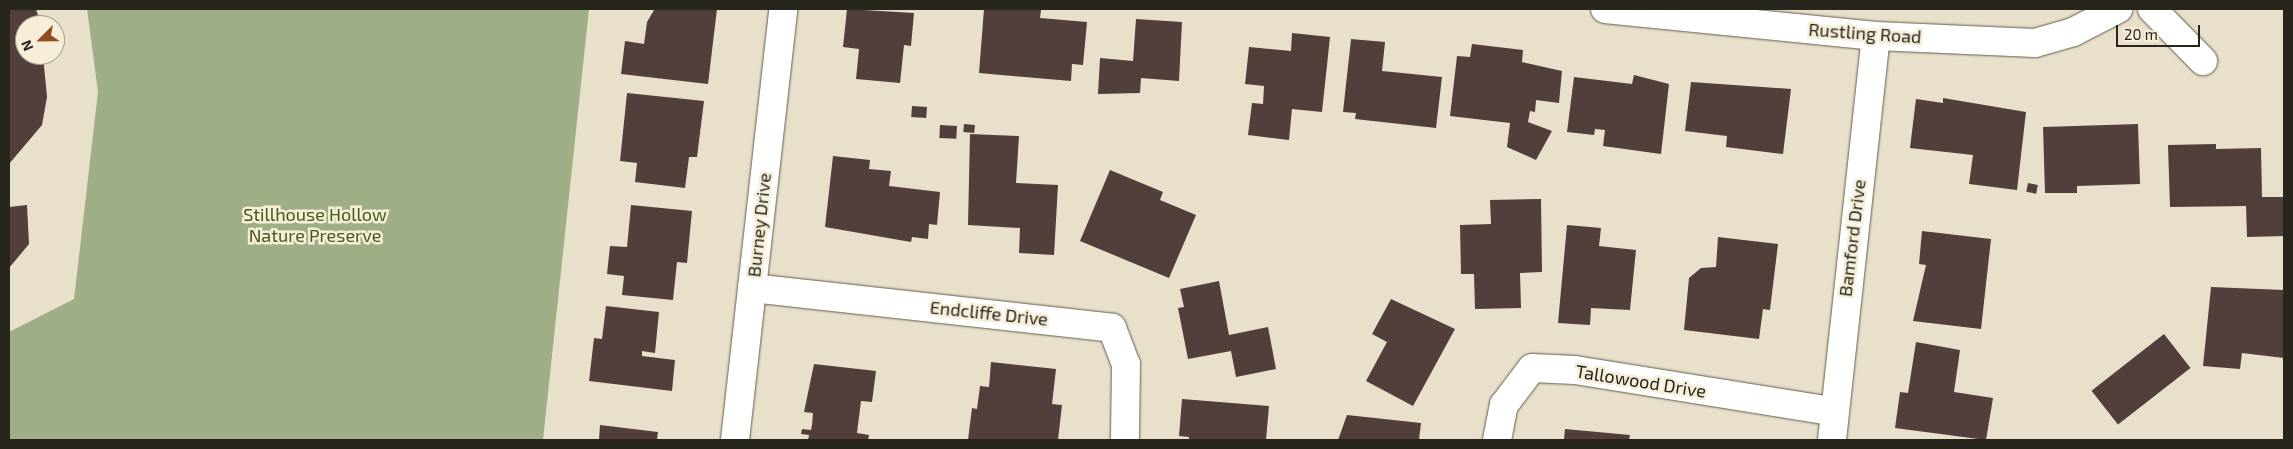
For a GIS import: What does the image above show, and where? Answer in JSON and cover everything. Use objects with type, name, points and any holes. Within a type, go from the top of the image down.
[{"type":"street","name":"Burney Drive","points":[[735,440],[783,9]]},
{"type":"street","name":"Rustling Road","points":[[1605,9],[1876,36],[2035,43],[2074,32],[2118,9]]},
{"type":"street","points":[[2152,9],[2204,61]]},
{"type":"street","name":"Bamford Drive","points":[[1832,440],[1832,411],[1876,36]]},
{"type":"street","name":"Endcliffe Drive","points":[[752,288],[1112,328],[1126,364],[1125,440]]},
{"type":"street","name":"Tallowood Drive","points":[[1497,440],[1504,405],[1532,368],[1575,370],[1832,411]]},
{"type":"green space","name":"Stillhouse Hollow Nature Preserve","points":[[87,9],[589,9],[543,440],[9,440],[9,332],[74,299],[98,92]]},
{"type":"building","points":[[9,9],[36,9],[38,15],[15,15],[15,65],[44,65],[47,97],[42,125],[9,164]]},
{"type":"building","points":[[717,9],[708,84],[621,74],[625,41],[644,44],[647,22],[654,10]]},
{"type":"building","points":[[847,9],[914,13],[911,46],[904,45],[900,83],[856,79],[859,49],[843,47]]},
{"type":"building","points":[[984,9],[1041,10],[1040,18],[1087,22],[1083,65],[1072,64],[1071,81],[979,73]]},
{"type":"building","points":[[1136,19],[1182,22],[1179,81],[1141,78],[1140,93],[1098,94],[1100,58],[1133,61]]},
{"type":"building","points":[[1292,33],[1330,37],[1322,112],[1292,109],[1289,140],[1248,135],[1252,103],[1263,104],[1264,86],[1245,84],[1249,47],[1291,51]]},
{"type":"building","points":[[1351,39],[1385,42],[1382,71],[1442,77],[1436,128],[1355,119],[1356,113],[1343,112]]},
{"type":"building","points":[[1472,44],[1523,50],[1522,62],[1562,71],[1559,103],[1536,100],[1535,112],[1530,111],[1528,122],[1552,131],[1536,160],[1507,147],[1510,123],[1450,116],[1457,56],[1470,57]]},
{"type":"building","points":[[1634,75],[1669,84],[1661,154],[1603,146],[1605,130],[1595,129],[1594,135],[1567,132],[1574,77],[1632,84]]},
{"type":"building","points":[[1691,82],[1791,89],[1783,154],[1726,147],[1727,136],[1685,131]]},
{"type":"building","points":[[627,93],[704,101],[697,157],[689,157],[685,188],[635,182],[637,163],[620,161]]},
{"type":"building","points":[[1943,98],[2026,112],[2017,190],[1969,184],[1973,155],[1910,148],[1916,99],[1943,103]]},
{"type":"building","points":[[912,106],[927,107],[926,118],[911,117]]},
{"type":"building","points":[[964,124],[975,125],[974,133],[963,132]]},
{"type":"building","points":[[2138,124],[2140,184],[2077,186],[2077,193],[2045,193],[2043,127]]},
{"type":"building","points":[[940,125],[957,126],[956,139],[939,138]]},
{"type":"building","points":[[970,134],[1019,136],[1016,183],[1058,185],[1054,255],[1019,253],[1020,228],[968,225]]},
{"type":"building","points":[[2216,144],[2216,149],[2261,148],[2262,197],[2284,197],[2284,236],[2247,237],[2246,206],[2170,207],[2168,145]]},
{"type":"building","points":[[833,156],[870,160],[869,169],[891,171],[889,186],[940,192],[937,225],[929,224],[928,239],[912,237],[911,242],[825,227]]},
{"type":"building","points":[[1110,170],[1163,192],[1160,200],[1196,215],[1169,278],[1080,241]]},
{"type":"building","points":[[2028,183],[2038,185],[2036,194],[2026,192]]},
{"type":"building","points":[[1541,199],[1542,272],[1520,273],[1521,308],[1475,309],[1474,274],[1461,274],[1460,225],[1491,224],[1490,200]]},
{"type":"building","points":[[27,205],[29,244],[9,268],[9,207]]},
{"type":"building","points":[[631,205],[692,211],[687,263],[677,262],[673,300],[622,295],[624,276],[607,274],[610,246],[627,247]]},
{"type":"building","points":[[1567,225],[1601,228],[1599,246],[1636,250],[1630,310],[1591,308],[1590,325],[1558,323]]},
{"type":"building","points":[[1922,231],[1991,239],[1981,329],[1913,321],[1926,265],[1919,264]]},
{"type":"building","points":[[1718,237],[1778,244],[1770,310],[1763,309],[1759,339],[1684,330],[1689,278],[1701,268],[1716,267]]},
{"type":"building","points":[[1219,281],[1229,335],[1268,327],[1276,369],[1236,377],[1231,351],[1188,359],[1178,308],[1184,307],[1180,289]]},
{"type":"building","points":[[2211,287],[2284,290],[2284,358],[2242,353],[2240,369],[2203,366]]},
{"type":"building","points":[[1391,299],[1455,329],[1413,406],[1366,381],[1387,342],[1372,334]]},
{"type":"building","points":[[606,306],[659,312],[655,353],[642,351],[642,356],[675,360],[672,391],[589,381],[594,338],[602,339]]},
{"type":"building","points":[[2164,334],[2190,368],[2118,425],[2092,391]]},
{"type":"building","points":[[1916,342],[1960,350],[1954,392],[1993,398],[1986,440],[1895,428],[1900,392],[1908,393]]},
{"type":"building","points":[[991,362],[1056,369],[1052,404],[1062,405],[1058,440],[968,440],[972,408],[977,409],[980,386],[989,387]]},
{"type":"building","points":[[814,364],[876,371],[872,402],[861,401],[857,433],[869,435],[868,440],[808,440],[809,435],[801,434],[802,429],[811,430],[812,425],[813,413],[804,412]]},
{"type":"building","points":[[1182,399],[1269,406],[1266,440],[1189,440],[1189,437],[1179,436]]},
{"type":"building","points":[[1347,415],[1421,423],[1419,440],[1338,440]]},
{"type":"building","points":[[600,425],[658,432],[657,440],[599,440]]},
{"type":"building","points":[[1565,429],[1630,435],[1629,440],[1564,440]]}]
